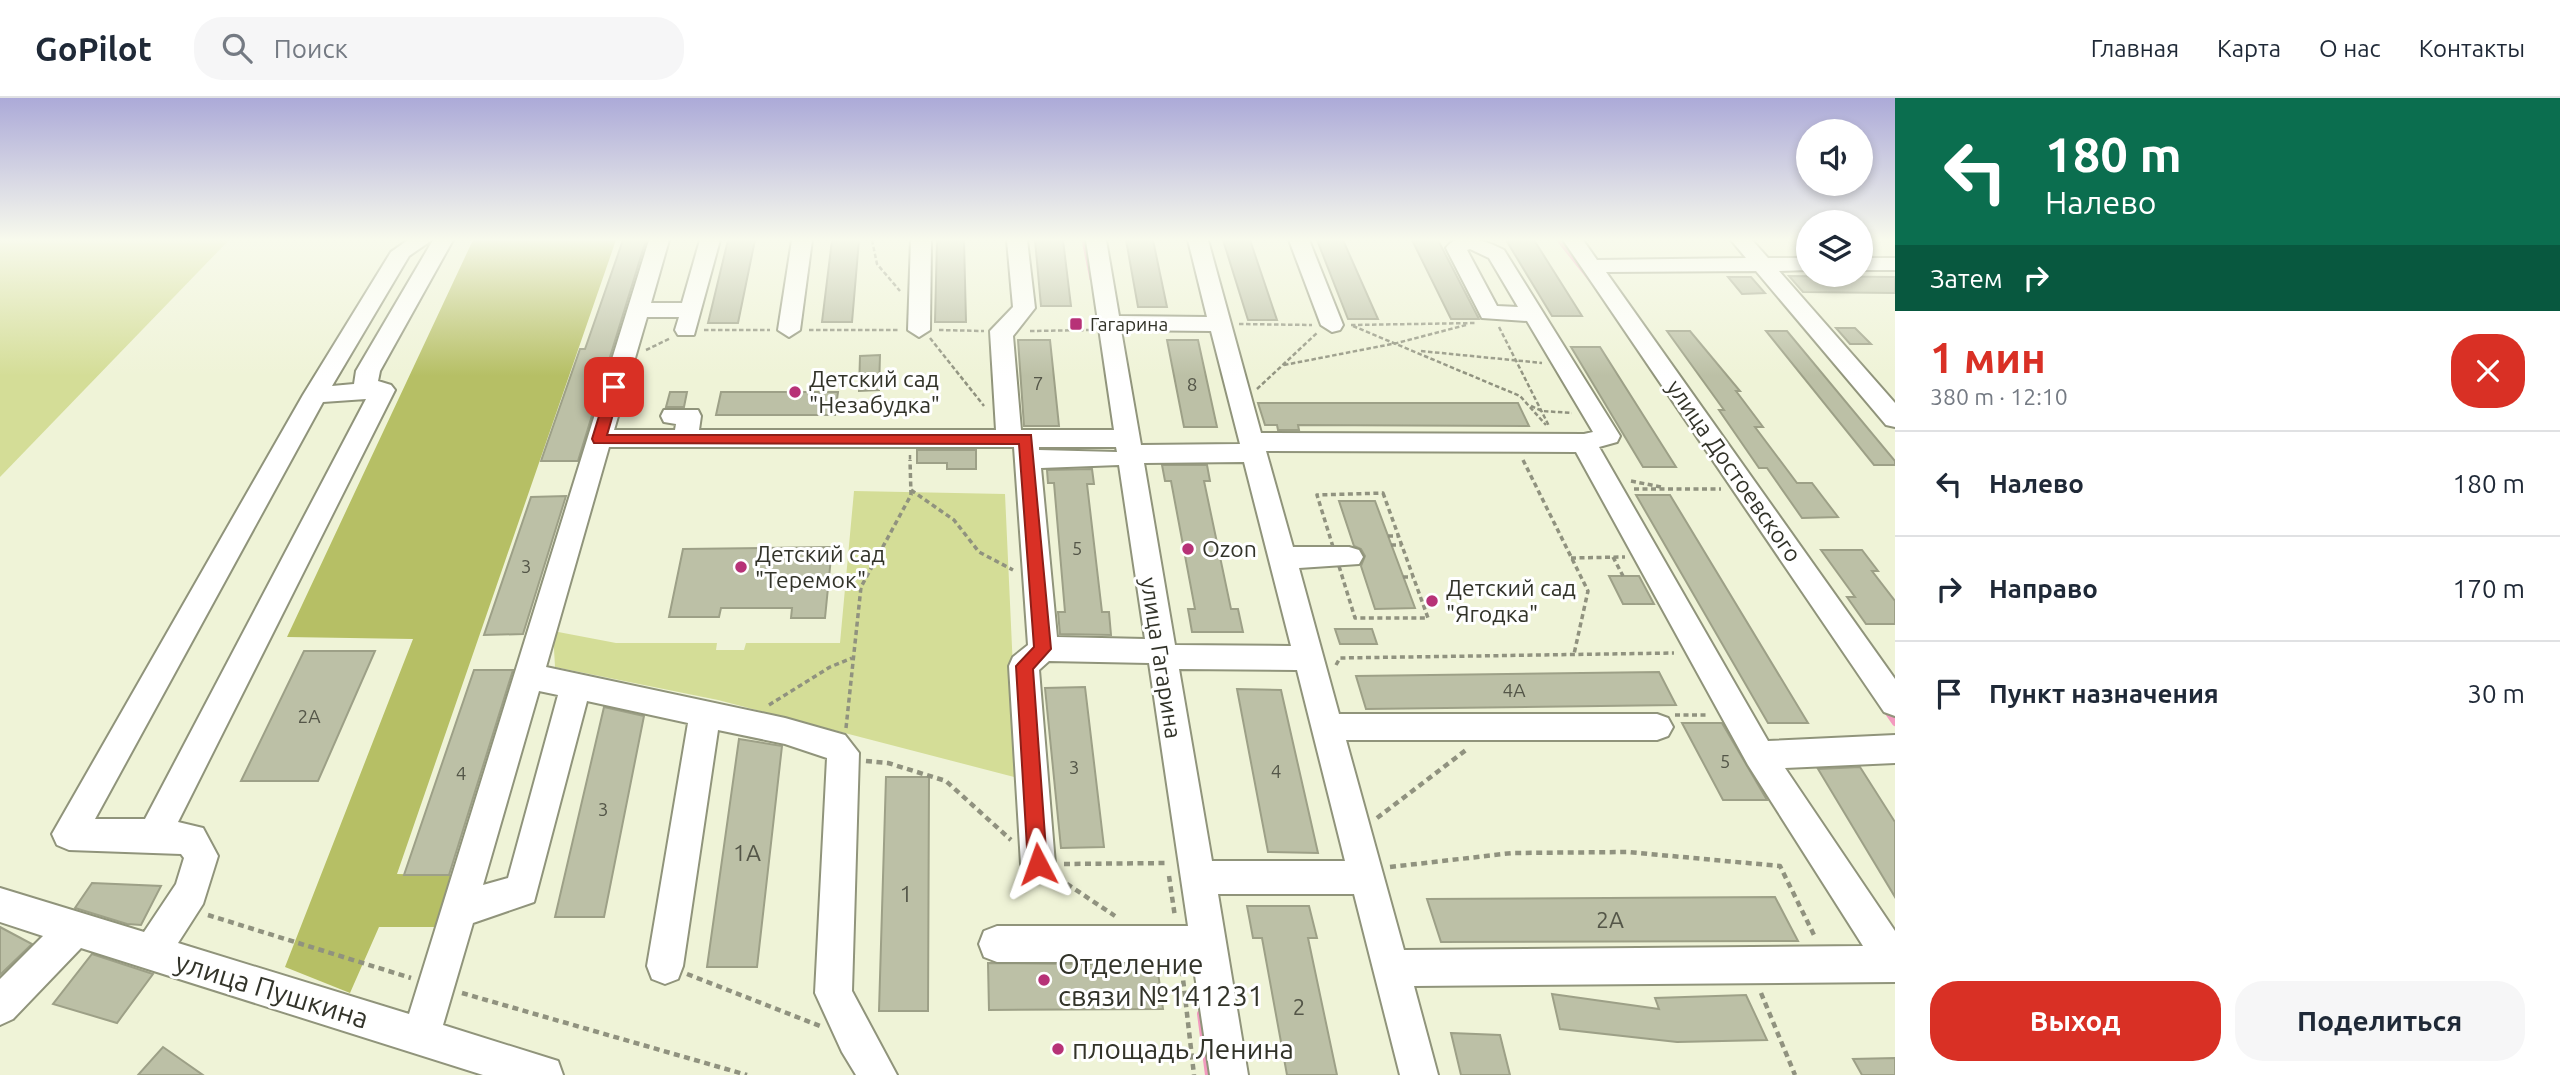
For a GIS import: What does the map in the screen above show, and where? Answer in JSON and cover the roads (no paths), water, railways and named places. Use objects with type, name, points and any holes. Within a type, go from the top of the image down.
[{"type":"street","points":[[151,953],[191,892],[201,856],[191,839],[154,835],[69,834],[314,395],[380,286]]},
{"type":"street","points":[[376,390],[366,384],[368,371],[417,286]]},
{"type":"street","points":[[421,1036],[645,286]]},
{"type":"street","points":[[637,310],[689,320],[698,286]]},
{"type":"street","points":[[789,330],[795,286]]},
{"type":"street","points":[[921,286],[921,325]]},
{"type":"street","points":[[1022,286],[1024,308],[1004,331],[1021,445],[1043,649]]},
{"type":"street","name":"улица Гагарина","points":[[1099,286],[1102,327],[1122,450],[1161,654],[1181,870],[1207,944],[1229,1075]]},
{"type":"street","points":[[1210,286],[1419,1075]]},
{"type":"street","points":[[1319,286],[1336,325]]},
{"type":"street","points":[[1472,286],[1487,320],[1538,319]]},
{"type":"street","points":[[682,426],[1122,450],[1287,444],[1584,443],[1608,436],[1517,286]]},
{"type":"street","name":"улица Достоевского","points":[[1605,286],[1895,703]]},
{"type":"street","points":[[1781,286],[1895,419]]},
{"type":"street","points":[[1102,327],[1221,324]]},
{"type":"street","points":[[154,835],[383,390],[314,395]]},
{"type":"street","points":[[599,439],[682,426],[837,421]]},
{"type":"street","points":[[1584,443],[1759,755],[1895,964]]},
{"type":"street","points":[[1283,558],[1349,557]]},
{"type":"street","points":[[1038,864],[1024,666],[1043,649],[1312,663]]},
{"type":"street","points":[[528,676],[742,721],[834,745],[843,753],[834,993],[855,1039],[878,1075]]},
{"type":"street","points":[[460,910],[522,890],[576,685]]},
{"type":"street","points":[[666,966],[705,713]]},
{"type":"street","points":[[1328,727],[1657,727]]},
{"type":"street","points":[[1759,755],[1895,749]]},
{"type":"street","points":[[1181,870],[1366,872]]},
{"type":"street","name":"улица Пушкина","points":[[0,905],[544,1075]]},
{"type":"street","points":[[0,1006],[74,929]]},
{"type":"street","points":[[997,944],[1207,944]]},
{"type":"street","points":[[1391,968],[1895,964]]},
{"type":"waterway","points":[[1884,707],[1895,723]]},
{"type":"waterway","points":[[1201,1014],[1209,1075]]},
{"type":"place","name":"Гагарина","points":[[1076,324]]},
{"type":"place","name":"Детский сад \"Незабудка\"","points":[[795,392]]},
{"type":"place","name":"Ozon","points":[[1188,549]]},
{"type":"place","name":"Детский сад \"Теремок\"","points":[[741,567]]},
{"type":"place","name":"Детский сад \"Ягодка\"","points":[[1432,601]]},
{"type":"place","name":"Отделение связи №141231","points":[[1044,980]]},
{"type":"place","name":"площадь Ленина","points":[[1058,1049]]}]
